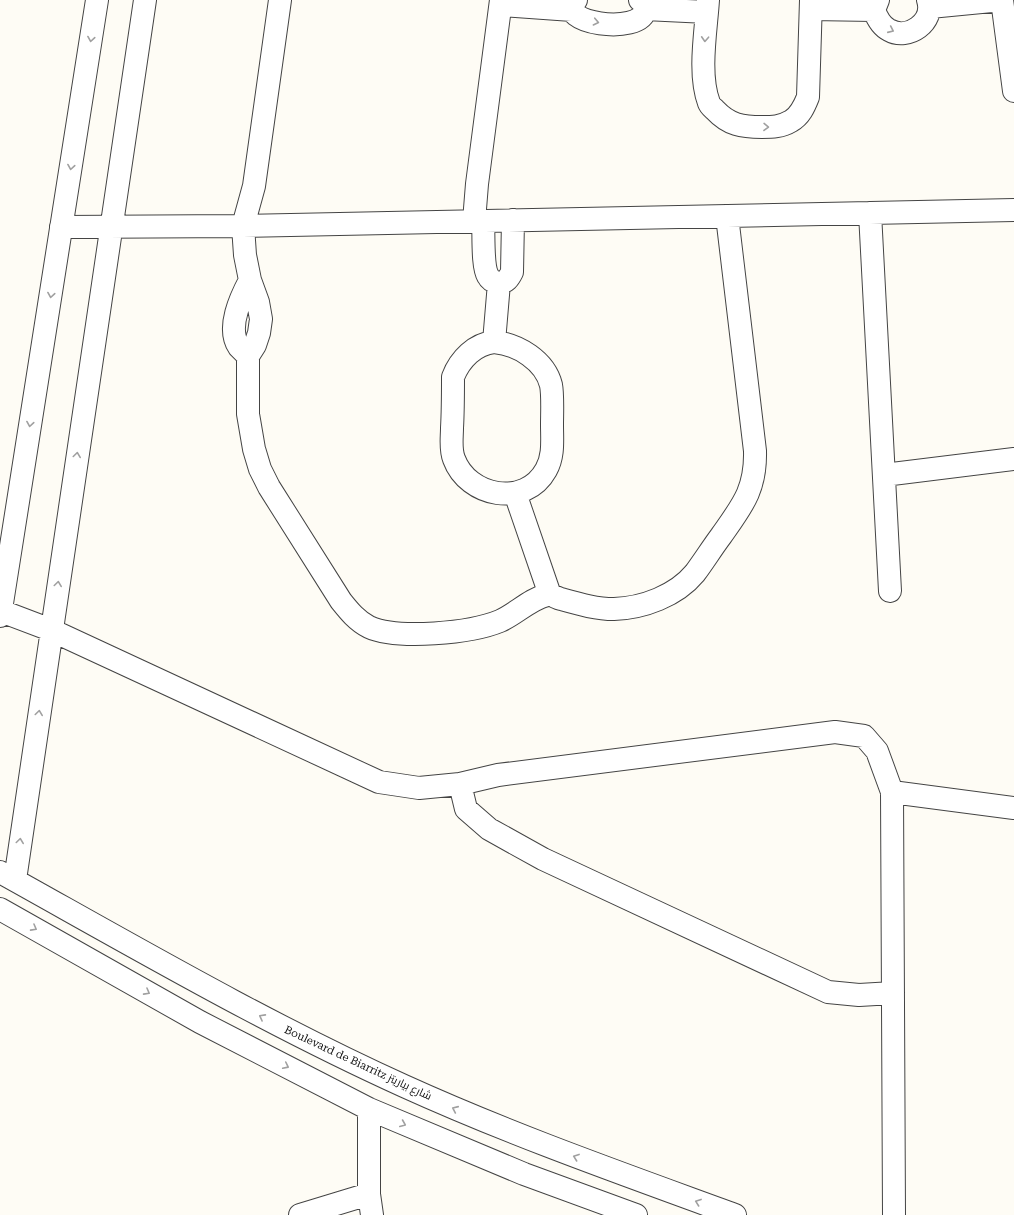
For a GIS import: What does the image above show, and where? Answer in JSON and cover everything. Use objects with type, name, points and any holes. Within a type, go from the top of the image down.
[{"type":"street","points":[[97,0],[0,614],[52,630],[380,782],[419,788],[460,784],[498,775],[835,732],[864,736],[877,751],[892,792],[894,1215]]},
{"type":"street","points":[[7,876],[52,630],[145,0]]},
{"type":"street","points":[[280,0],[254,186],[243,226],[245,255],[250,280],[258,302],[261,319],[255,345],[248,356],[248,414],[254,449],[260,469],[276,499],[340,601],[358,620],[370,627],[394,634],[442,633],[465,630],[489,625],[502,620],[532,601],[550,594],[560,599],[599,608],[631,607],[646,604],[664,597],[694,574],[741,508],[748,495],[754,474],[755,451],[727,216]]},
{"type":"street","points":[[513,220],[512,272],[509,278],[504,282],[499,283],[492,281],[488,277],[486,271],[479,221],[477,184],[501,2],[574,5],[574,14],[590,22],[612,24],[635,21],[644,13],[642,4],[707,6],[703,77],[710,104],[719,115],[743,127],[776,127],[792,121],[799,115],[808,97],[811,5],[876,5],[882,25],[890,31],[909,33],[917,29],[924,22],[929,13],[929,3],[1002,0],[1014,90]]},
{"type":"street","points":[[61,227],[243,226],[1014,210]]},
{"type":"street","points":[[870,213],[890,591]]},
{"type":"street","points":[[494,342],[499,283]]},
{"type":"street","points":[[486,343],[505,343],[527,353],[546,373],[551,386],[552,442],[550,460],[546,470],[536,482],[522,491],[515,493],[499,494],[487,491],[475,485],[465,476],[457,465],[452,451],[453,377],[456,369],[466,356],[478,346],[486,343]]},
{"type":"street","points":[[884,475],[1014,459]]},
{"type":"street","points":[[515,493],[550,594]]},
{"type":"street","points":[[460,784],[466,810],[489,829],[543,859],[828,992],[859,995],[893,993]]},
{"type":"street","points":[[892,792],[1014,808]]},
{"type":"street","name":"Boulevard de Biarritz شارع بياريتز","points":[[7,876],[216,993],[275,1024],[402,1085],[469,1115],[537,1142],[735,1215]]},
{"type":"street","points":[[0,909],[207,1025],[368,1109],[524,1174],[636,1215]]},
{"type":"street","points":[[300,1215],[370,1205],[368,1109]]}]
